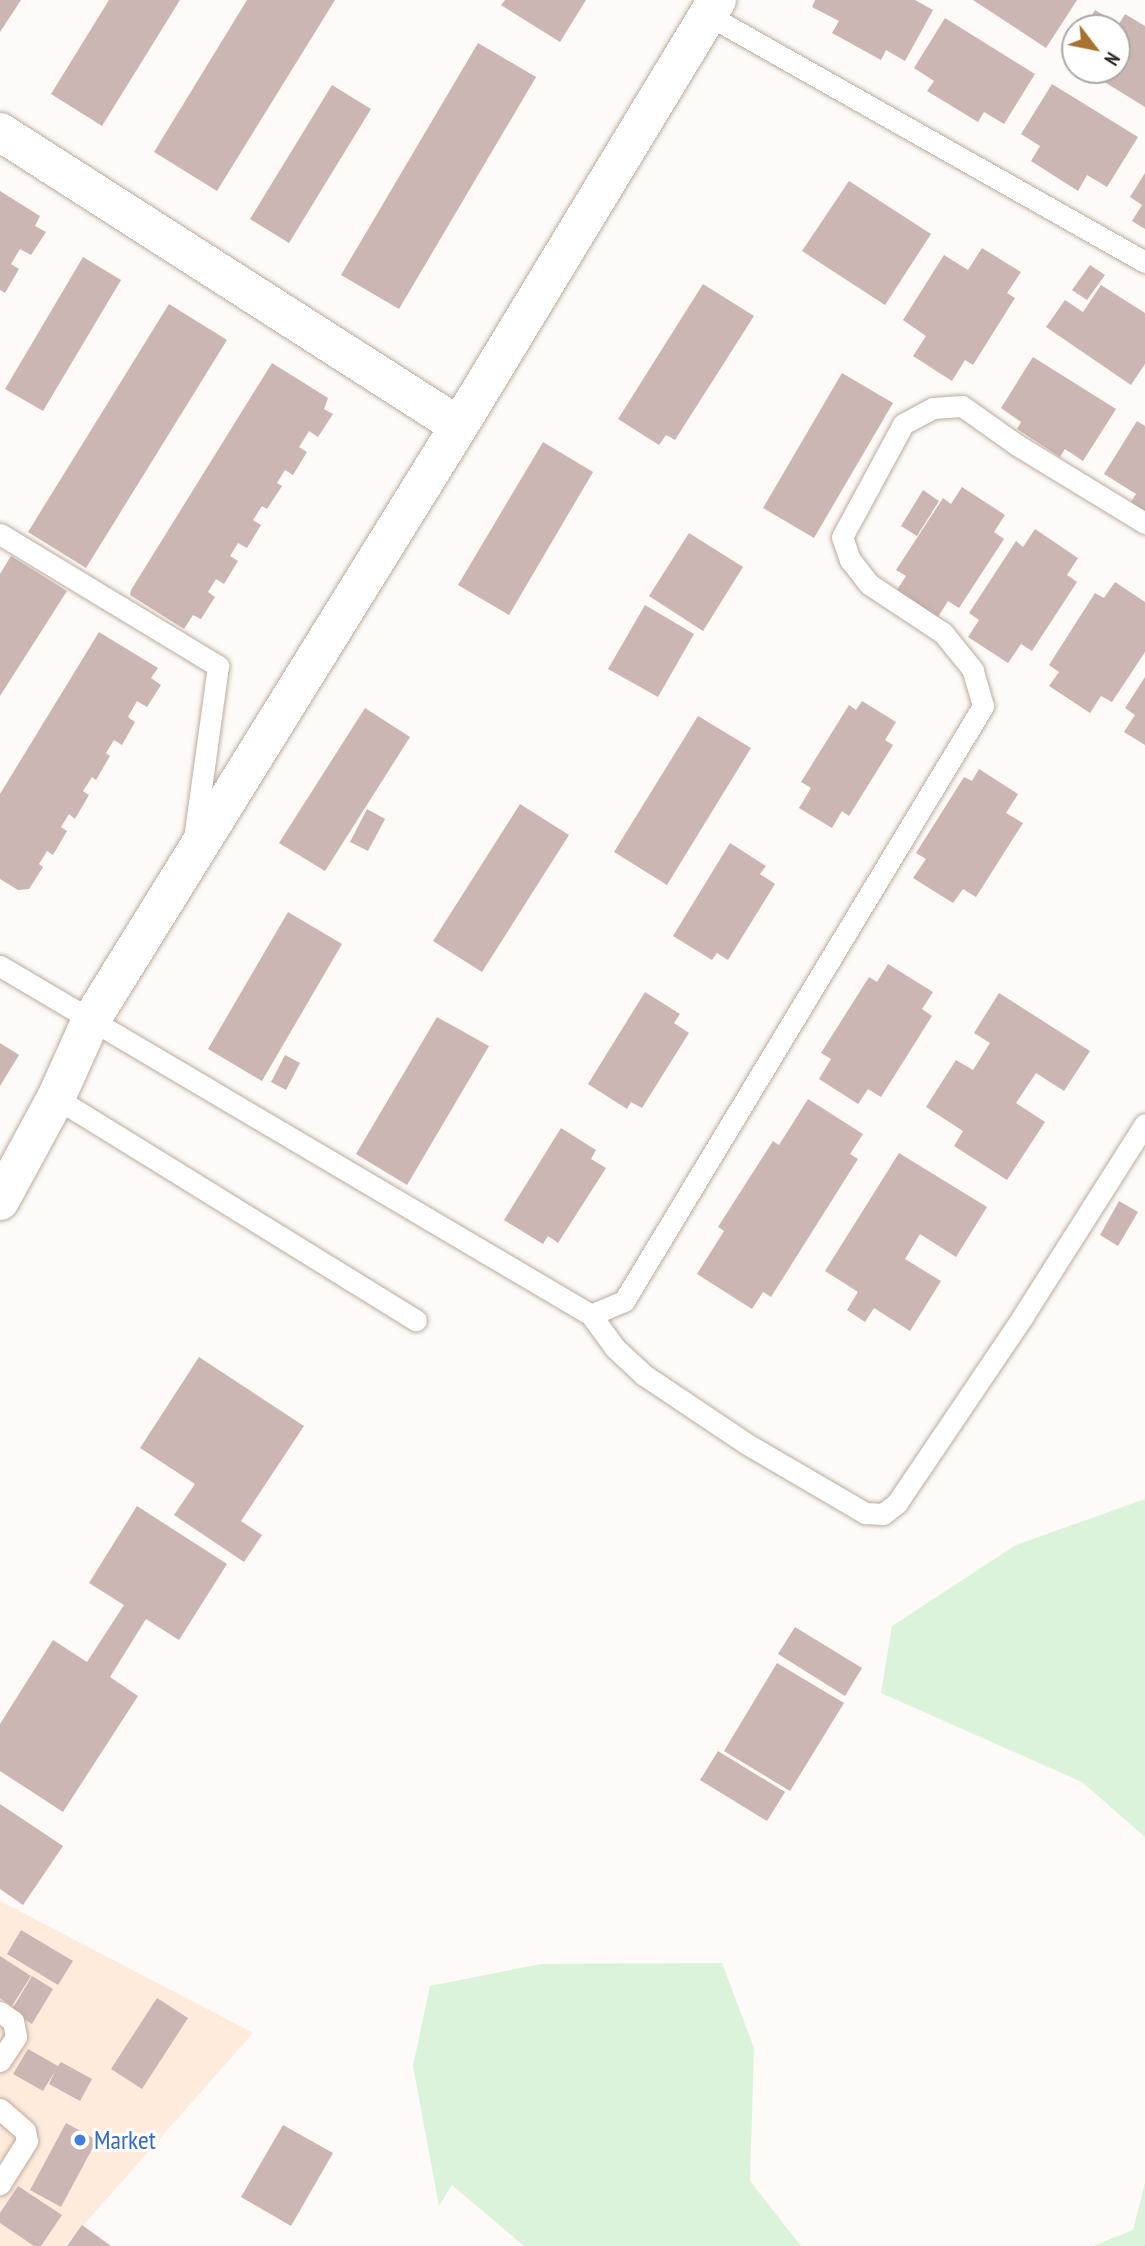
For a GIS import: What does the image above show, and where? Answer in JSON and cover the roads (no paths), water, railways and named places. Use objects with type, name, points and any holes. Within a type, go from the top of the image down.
[{"type":"street","points":[[0,1201],[56,1098],[90,1022],[459,426],[713,8]]},
{"type":"street","points":[[0,132],[459,426]]},
{"type":"lane","points":[[713,8],[1145,262]]},
{"type":"lane","points":[[591,1315],[624,1301],[982,706],[973,670],[943,633],[869,584],[850,560],[842,537],[903,424],[933,408],[962,406],[1017,445],[1145,523]]},
{"type":"lane","points":[[0,534],[218,666],[190,861]]},
{"type":"lane","points":[[0,966],[90,1022],[591,1315],[615,1348],[644,1375],[770,1458],[865,1513],[883,1514],[897,1503],[1009,1338],[1145,1124]]},
{"type":"lane","points":[[56,1098],[416,1320]]},
{"type":"lane","points":[[0,2012],[13,2021],[16,2037],[0,2061]]},
{"type":"lane","points":[[0,2109],[25,2131],[27,2141],[0,2184]]},
{"type":"place","name":"Market","points":[[80,2140]]}]
